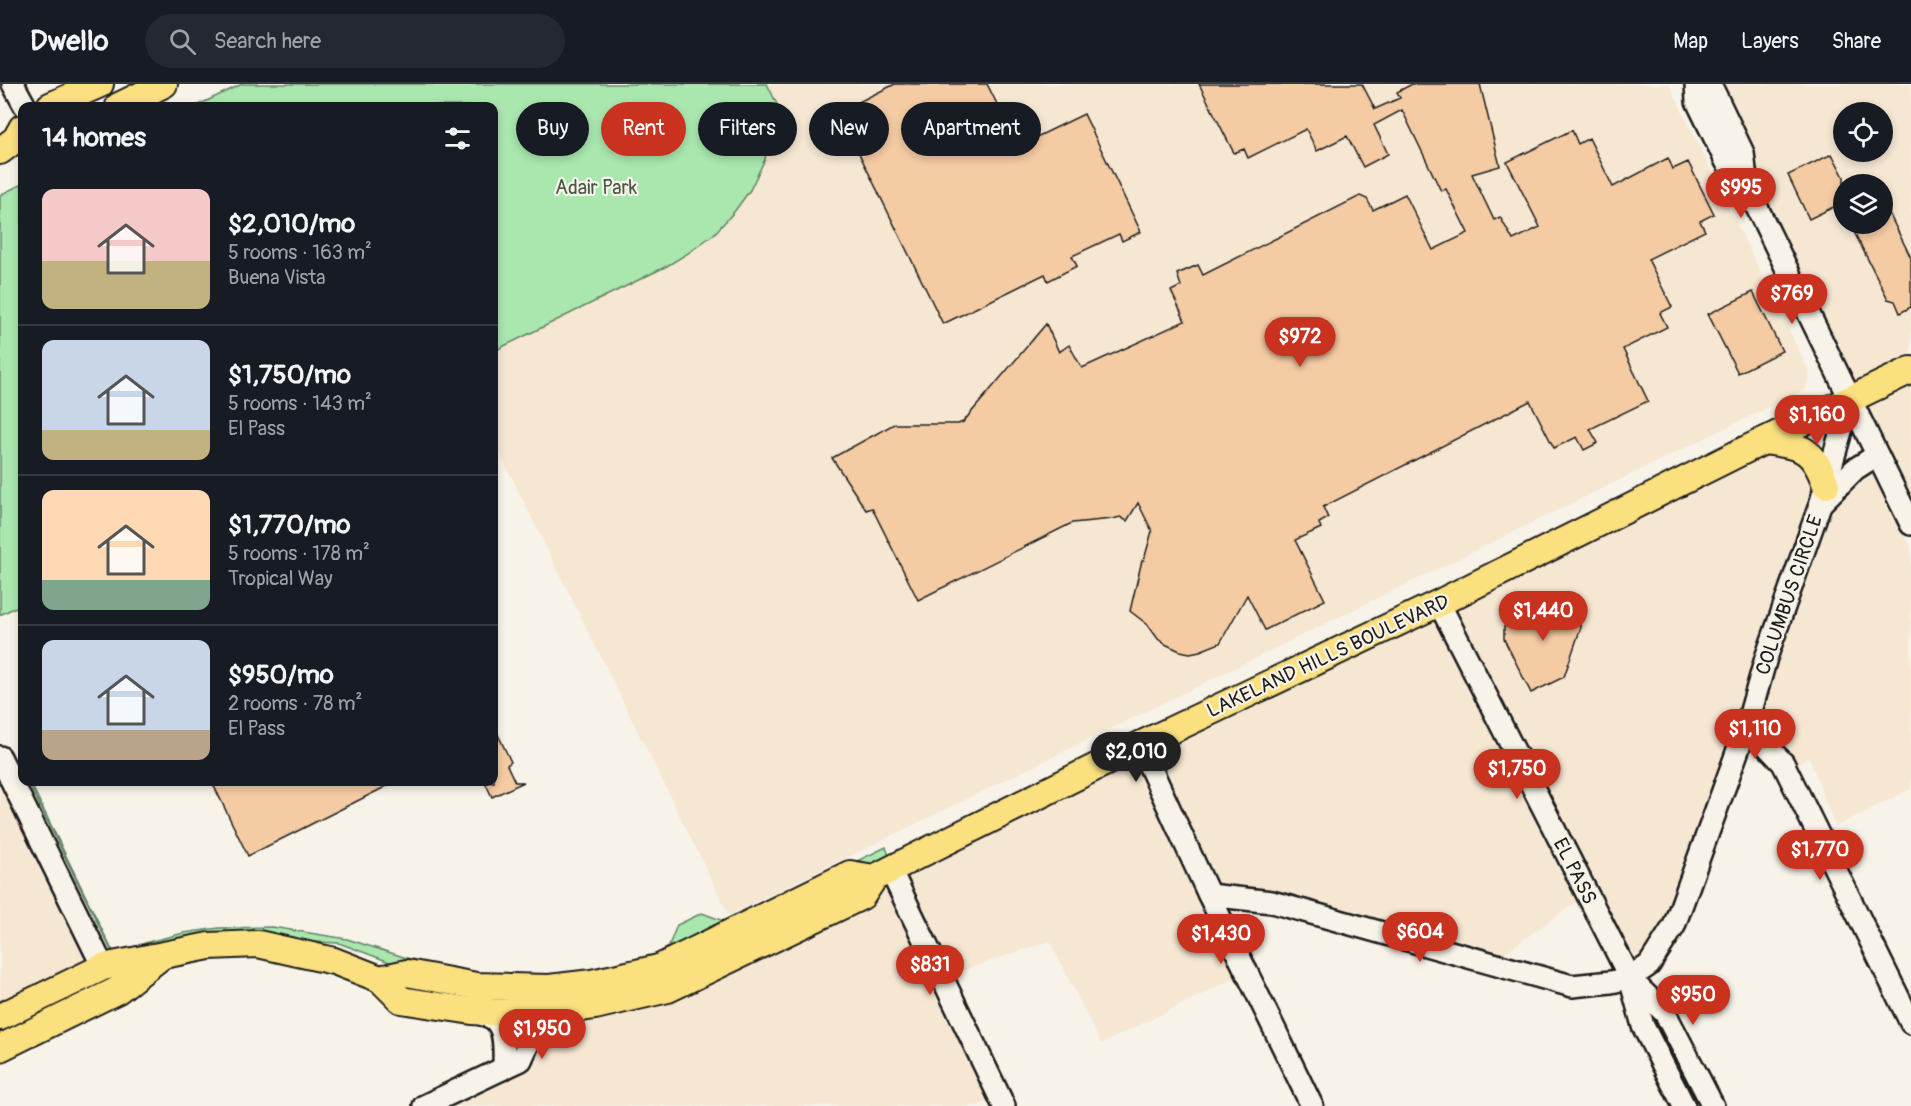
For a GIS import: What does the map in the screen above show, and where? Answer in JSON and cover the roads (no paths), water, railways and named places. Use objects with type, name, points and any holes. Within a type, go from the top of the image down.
[{"type":"main road","points":[[59,102],[100,84]]},
{"type":"main road","points":[[126,102],[164,84]]},
{"type":"main road","points":[[0,128],[18,120]]},
{"type":"main road","points":[[0,151],[18,135]]},
{"type":"main road","points":[[0,165],[18,156]]},
{"type":"main road","name":"LAKELAND HILLS BOULEVARD","points":[[0,1017],[104,967],[209,946],[258,944],[334,961],[380,979],[401,1000],[472,1011],[555,1012],[595,1006],[668,989],[862,896],[882,873],[1140,745],[1439,603],[1911,370]]},
{"type":"main road","points":[[1764,441],[1793,445],[1812,456],[1820,469],[1824,494]]},
{"type":"main road","name":"LAKELAND HILLS BOULEVARD","points":[[380,979],[407,973],[476,986],[549,988],[592,983],[659,968],[850,874],[882,873]]},
{"type":"main road","name":"LAKELAND HILLS BOULEVARD","points":[[0,1048],[118,990],[161,956]]},
{"type":"street","points":[[13,84],[23,102]]},
{"type":"street","points":[[1696,84],[1697,101],[1726,161],[1747,187],[1911,524]]},
{"type":"street","points":[[1703,84],[1713,90],[1743,153],[1747,187]]},
{"type":"street","name":"COLUMBUS CIRCLE","points":[[1209,895],[1272,902],[1572,986],[1630,978],[1649,965],[1674,926],[1747,725],[1766,658],[1824,494],[1850,399]]},
{"type":"street","points":[[1824,494],[1877,455]]},
{"type":"street","name":"EL PASS","points":[[1439,603],[1630,978],[1643,1026],[1684,1106]]},
{"type":"street","points":[[1747,725],[1783,763],[1911,1023]]},
{"type":"street","points":[[1140,745],[1209,895],[1312,1106]]},
{"type":"street","points":[[0,758],[104,967]]},
{"type":"street","points":[[882,873],[1004,1106]]},
{"type":"street","name":"EL PASS","points":[[1630,978],[1665,1013],[1713,1106]]},
{"type":"street","points":[[472,1011],[492,1017],[500,1026],[504,1068]]},
{"type":"street","points":[[435,1104],[521,1060],[537,1024],[555,1012]]},
{"type":"park label","name":"Adair Park","points":[[596,187]]}]
